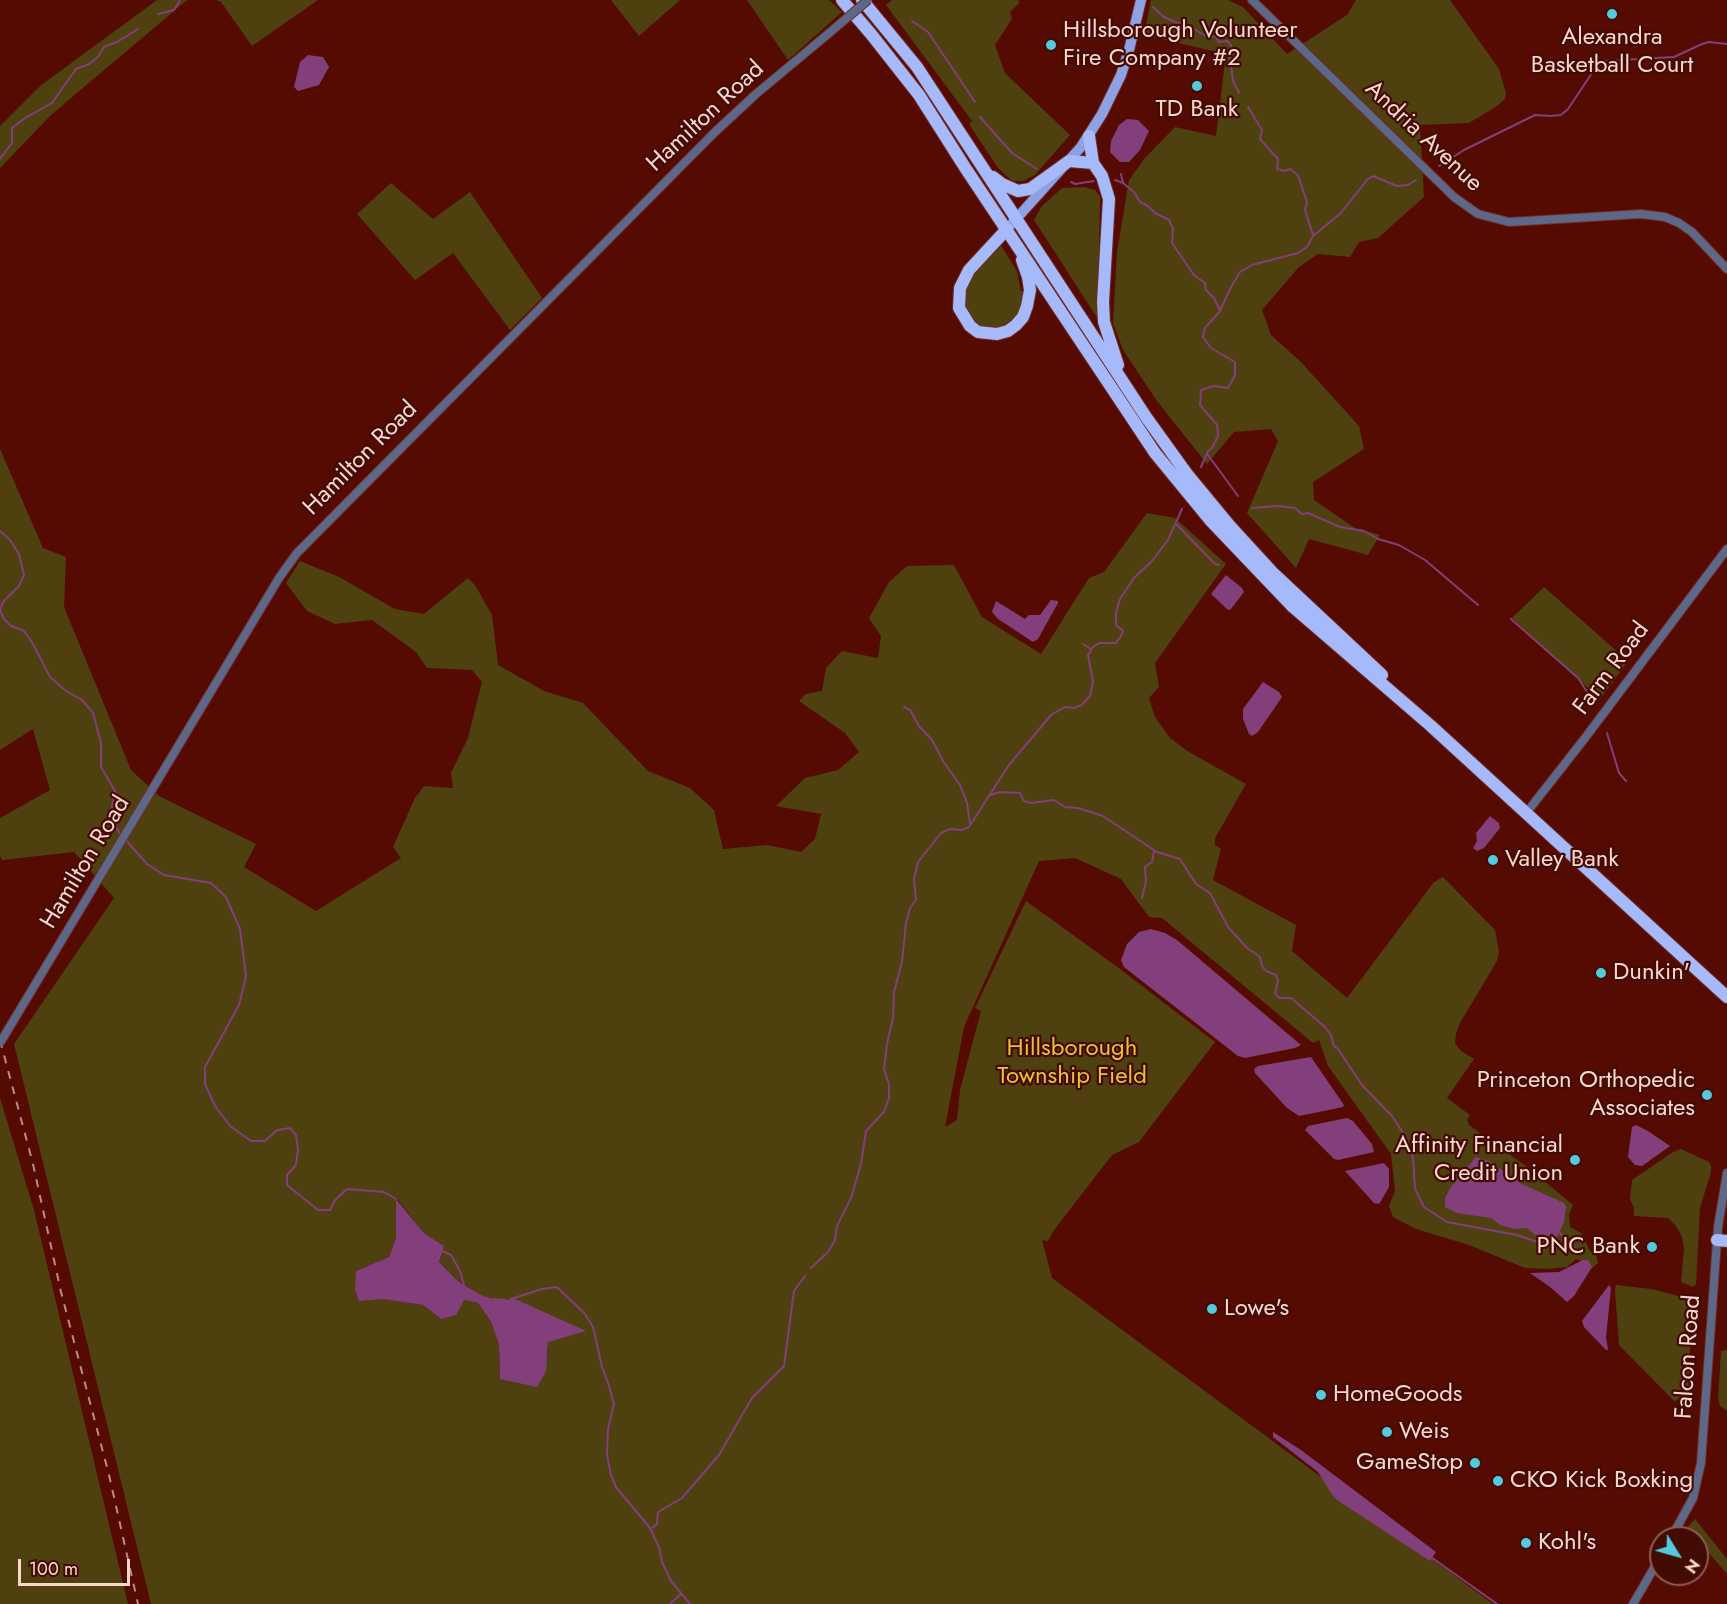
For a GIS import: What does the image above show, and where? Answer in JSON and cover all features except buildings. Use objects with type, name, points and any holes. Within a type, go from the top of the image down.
[{"type":"highway","points":[[842,0],[872,34],[919,95],[966,170],[1155,453],[1203,512],[1293,607],[1527,812],[1727,997]]},
{"type":"highway","points":[[862,0],[917,67],[1125,386],[1187,474],[1273,573],[1372,665],[1431,726]]},
{"type":"highway","points":[[1089,135],[1093,163],[1102,176],[1109,198],[1103,302],[1104,322],[1125,386]]},
{"type":"highway","points":[[985,170],[1002,184],[1018,191],[1030,189],[1069,162],[1093,163]]},
{"type":"highway","points":[[1007,229],[969,270],[960,288],[959,308],[963,318],[978,332],[997,334],[1008,331],[1023,317],[1030,287],[1016,242]]},
{"type":"main road","points":[[1007,229],[1069,162],[1089,135],[1121,75],[1141,1]]},
{"type":"street","name":"Hamilton Road","points":[[0,1043],[279,578],[308,540],[715,132],[756,94],[868,0]]},
{"type":"street","name":"Andria Avenue","points":[[1252,0],[1454,197],[1478,214],[1509,222],[1641,214],[1665,217],[1692,232],[1727,269]]},
{"type":"street","name":"Farm Road","points":[[1527,812],[1727,549]]},
{"type":"street","name":"Falcon Road","points":[[1678,1526],[1693,1498],[1701,1463],[1722,1241],[1720,1203],[1727,1173]]},
{"type":"street","points":[[1632,1604],[1649,1576]]},
{"type":"green space","points":[[157,0],[187,0],[51,115],[0,168],[0,126],[40,86]]},
{"type":"green space","points":[[216,0],[318,0],[252,46],[221,2]]},
{"type":"green space","points":[[611,0],[680,0],[639,36]]},
{"type":"green space","points":[[747,0],[829,0],[842,12],[788,60]]},
{"type":"green space","points":[[892,0],[1018,0],[1020,2],[1010,12],[1012,19],[995,45],[1005,73],[1070,135],[1035,175],[1023,181],[1012,181],[998,168],[969,124],[972,121],[886,5]]},
{"type":"green space","points":[[1151,0],[1228,0],[1243,7],[1287,54],[1347,15],[1356,0],[1450,0],[1499,69],[1506,93],[1505,99],[1497,106],[1469,123],[1420,125],[1424,197],[1378,238],[1359,242],[1350,257],[1318,254],[1299,267],[1262,310],[1271,335],[1301,362],[1359,426],[1364,449],[1313,482],[1314,500],[1355,528],[1380,535],[1368,555],[1309,539],[1296,568],[1247,513],[1278,441],[1271,429],[1234,432],[1207,464],[1157,401],[1123,350],[1113,323],[1117,252],[1129,180],[1145,158],[1175,127],[1216,136],[1226,54],[1144,35]]},
{"type":"green space","points":[[391,183],[433,219],[470,192],[542,298],[510,330],[453,253],[415,280],[357,214]]},
{"type":"green space","points":[[1085,187],[1095,190],[1100,196],[1098,319],[1034,220],[1042,206],[1062,188]]},
{"type":"green space","points":[[1000,244],[1017,271],[1021,291],[1025,291],[1024,310],[1002,330],[979,327],[966,314],[963,297],[972,272]]},
{"type":"green space","name":"Hillsborough Township Field","points":[[0,449],[43,548],[66,557],[64,607],[131,770],[159,796],[256,844],[244,867],[316,911],[401,858],[393,847],[415,798],[424,786],[453,788],[451,773],[468,738],[482,682],[472,670],[427,668],[416,652],[372,620],[335,624],[307,611],[286,583],[300,561],[339,577],[395,609],[424,614],[468,578],[475,585],[492,615],[498,665],[544,691],[583,703],[648,771],[690,788],[714,810],[723,849],[767,845],[801,852],[815,839],[821,814],[776,806],[805,778],[838,770],[859,752],[845,733],[799,701],[806,694],[822,691],[826,668],[842,651],[878,658],[881,636],[869,618],[889,582],[907,566],[954,565],[982,617],[1041,654],[1089,578],[1104,572],[1147,513],[1175,518],[1226,564],[1155,663],[1159,687],[1149,698],[1155,717],[1170,738],[1189,752],[1246,784],[1215,838],[1215,845],[1221,849],[1213,880],[1296,925],[1292,951],[1347,998],[1434,882],[1443,877],[1495,930],[1499,951],[1497,961],[1456,1033],[1455,1043],[1461,1051],[1474,1059],[1447,1098],[1470,1115],[1467,1120],[1469,1125],[1527,1167],[1573,1205],[1569,1215],[1570,1227],[1581,1233],[1590,1251],[1596,1255],[1598,1263],[1591,1269],[1576,1259],[1567,1267],[1525,1268],[1469,1245],[1416,1229],[1393,1217],[1389,1206],[1395,1191],[1391,1154],[1328,1066],[1319,1040],[1313,1043],[1162,918],[1149,917],[1121,879],[1075,858],[1039,861],[964,1027],[945,1127],[957,1120],[960,1090],[981,1011],[975,1008],[1026,901],[1215,1042],[1139,1142],[1112,1155],[1048,1241],[1042,1240],[1052,1278],[1493,1604],[151,1604],[14,1044],[114,898],[74,852],[2,860],[0,856],[0,818],[50,790],[33,729],[0,750]],"holes":[[[397,1199],[424,1233],[444,1246],[439,1262],[459,1282],[481,1295],[496,1300],[515,1299],[548,1342],[548,1354],[500,1379],[499,1345],[491,1322],[478,1303],[464,1300],[441,1319],[423,1305],[382,1299],[356,1271],[389,1257],[396,1238]]]},
{"type":"green space","points":[[1544,587],[1628,661],[1600,699],[1512,618]]},
{"type":"green space","points":[[0,1098],[34,1210],[128,1604],[0,1604]]},
{"type":"green space","points":[[1681,1149],[1709,1162],[1711,1166],[1700,1208],[1696,1284],[1693,1287],[1681,1282],[1684,1249],[1682,1237],[1676,1226],[1668,1218],[1634,1216],[1634,1208],[1630,1199],[1632,1180]]},
{"type":"green space","points":[[1616,1285],[1651,1289],[1682,1297],[1692,1304],[1688,1396],[1674,1401],[1619,1345]]},
{"type":"green space","points":[[1727,1350],[1727,1411],[1720,1406],[1718,1399],[1721,1351]]},
{"type":"green space","points":[[1695,1519],[1701,1526],[1689,1526]]},
{"type":"green space","points":[[1709,1536],[1727,1559],[1727,1574],[1709,1553]]},
{"type":"shaded area","points":[[308,55],[323,57],[329,67],[319,85],[298,91],[294,87],[300,62]]},
{"type":"shaded area","points":[[1127,119],[1138,120],[1149,131],[1140,150],[1129,162],[1120,162],[1110,152],[1111,141],[1119,125]]},
{"type":"shaded area","points":[[1226,575],[1244,592],[1228,610],[1211,594]]},
{"type":"shaded area","points":[[1051,600],[1058,601],[1058,603],[1038,639],[1033,642],[998,619],[992,612],[996,601],[1025,619],[1029,615],[1040,615]]},
{"type":"shaded area","points":[[1263,682],[1279,692],[1282,697],[1258,732],[1252,736],[1243,719],[1243,709]]},
{"type":"shaded area","points":[[1490,816],[1499,823],[1500,828],[1484,848],[1477,851],[1473,848],[1477,841],[1476,833]]},
{"type":"shaded area","points":[[1151,929],[1177,940],[1301,1045],[1245,1058],[1238,1056],[1124,967],[1121,960],[1127,944],[1139,932]]},
{"type":"shaded area","points":[[1311,1057],[1344,1105],[1299,1116],[1287,1108],[1255,1073],[1254,1069],[1258,1066]]},
{"type":"shaded area","points":[[1347,1118],[1353,1121],[1372,1144],[1374,1152],[1334,1159],[1305,1130],[1308,1126]]},
{"type":"shaded area","points":[[1636,1125],[1670,1146],[1642,1166],[1635,1165],[1628,1157],[1632,1127]]},
{"type":"shaded area","points":[[1476,1157],[1489,1161],[1522,1184],[1564,1203],[1566,1207],[1564,1222],[1557,1237],[1547,1239],[1534,1234],[1527,1228],[1514,1229],[1500,1225],[1491,1218],[1457,1213],[1445,1207],[1445,1198],[1451,1187]]},
{"type":"shaded area","points":[[1384,1163],[1389,1169],[1389,1187],[1379,1204],[1374,1203],[1345,1171]]},
{"type":"shaded area","points":[[396,1199],[424,1233],[444,1246],[439,1262],[459,1282],[481,1295],[496,1300],[515,1299],[586,1331],[548,1342],[546,1371],[537,1387],[500,1379],[499,1345],[491,1322],[478,1303],[464,1300],[456,1315],[441,1319],[423,1305],[382,1299],[359,1301],[355,1290],[356,1271],[389,1257],[396,1238]]},
{"type":"shaded area","points":[[1583,1260],[1588,1260],[1592,1267],[1574,1296],[1567,1302],[1530,1273],[1559,1272]]},
{"type":"shaded area","points":[[1609,1285],[1611,1288],[1606,1337],[1608,1350],[1606,1350],[1584,1327],[1582,1321]]},
{"type":"shaded area","points":[[1273,1432],[1301,1450],[1436,1552],[1430,1561],[1337,1500],[1318,1472],[1273,1437]]},
{"type":"waterway","points":[[158,14],[174,10],[180,0]]},
{"type":"waterway","points":[[1153,7],[1164,17],[1189,26],[1204,35],[1216,37],[1219,42],[1227,41],[1231,45],[1233,81],[1239,93]]},
{"type":"waterway","points":[[912,21],[928,32],[975,102]]},
{"type":"waterway","points":[[0,159],[12,143],[12,128],[52,103],[76,69],[89,64],[98,57],[104,47],[138,29]]},
{"type":"waterway","points":[[1439,166],[1464,150],[1535,115],[1561,115],[1568,109],[1596,67],[1603,61],[1674,57],[1709,42],[1727,44]]},
{"type":"waterway","points":[[1248,107],[1262,130],[1260,139],[1278,159],[1277,169],[1284,171],[1290,169],[1298,175],[1307,202],[1305,210],[1313,235]]},
{"type":"waterway","points":[[980,117],[1012,153],[1037,169]]},
{"type":"waterway","points":[[1121,174],[1123,183]]},
{"type":"waterway","points":[[1201,467],[1218,436],[1217,425],[1200,405],[1201,390],[1214,386],[1228,388],[1235,375],[1235,362],[1211,348],[1203,337],[1205,328],[1220,311],[1240,272],[1252,265],[1298,253],[1307,247],[1313,236],[1341,213],[1367,180],[1373,176],[1397,186],[1408,185],[1416,180]]},
{"type":"waterway","points":[[1115,180],[1134,192],[1140,202],[1169,220],[1173,229],[1172,243],[1194,275],[1205,283],[1206,290],[1214,298],[1220,310]]},
{"type":"waterway","points":[[1071,182],[1075,184],[1094,181]]},
{"type":"waterway","points":[[1208,455],[1238,496]]},
{"type":"waterway","points":[[1252,508],[1278,506],[1295,508],[1302,514],[1308,513],[1340,527],[1364,531],[1378,539],[1399,545],[1425,560],[1478,605]]},
{"type":"waterway","points":[[811,1268],[828,1252],[835,1240],[837,1226],[851,1198],[861,1164],[866,1131],[884,1112],[889,1098],[889,1084],[884,1069],[887,1044],[893,1018],[894,992],[902,962],[906,923],[910,908],[916,900],[914,879],[918,862],[941,833],[950,829],[961,830],[969,827],[1009,765],[1051,715],[1065,707],[1074,708],[1082,705],[1090,696],[1093,682],[1088,655],[1099,643],[1116,643],[1121,636],[1123,631],[1116,625],[1116,613],[1120,599],[1134,578],[1152,561],[1168,540],[1182,509]]},
{"type":"waterway","points":[[1176,524],[1215,564],[1219,565]]},
{"type":"waterway","points":[[0,531],[10,540],[19,554],[24,575],[19,586],[3,602],[0,610],[4,619],[11,626],[24,631],[50,677],[66,691],[82,700],[93,713],[101,743],[101,767],[115,791],[110,817],[121,835]]},
{"type":"waterway","points":[[1511,619],[1578,678],[1589,695]]},
{"type":"waterway","points":[[1083,644],[1091,649]]},
{"type":"waterway","points":[[904,707],[910,710],[919,726],[932,740],[960,785],[967,803],[970,824]]},
{"type":"waterway","points":[[1607,733],[1619,773],[1626,781]]},
{"type":"waterway","points":[[990,795],[1000,792],[1020,793],[1024,801],[1031,803],[1054,800],[1065,807],[1078,808],[1103,816],[1157,852],[1180,859],[1196,884],[1210,893],[1228,927],[1247,948],[1260,957],[1266,971],[1276,975],[1278,981],[1275,993],[1279,998],[1291,998],[1325,1027],[1331,1035],[1334,1046],[1362,1085],[1392,1116],[1407,1139],[1408,1148],[1413,1157],[1415,1189],[1424,1207],[1447,1222],[1517,1235],[1552,1247],[1569,1242]]},
{"type":"waterway","points":[[125,839],[147,864],[164,875],[211,883],[226,897],[240,929],[246,976],[239,1005],[205,1067],[205,1084],[215,1106],[230,1126],[251,1141],[265,1141],[277,1130],[290,1128],[296,1135],[298,1149],[296,1165],[287,1175],[287,1185],[318,1210],[330,1210],[335,1200],[347,1189],[384,1192],[396,1199]]},
{"type":"waterway","points":[[1142,898],[1146,881],[1145,867],[1152,862],[1154,851]]},
{"type":"waterway","points":[[1560,1233],[1578,1251]]},
{"type":"waterway","points":[[440,1250],[451,1255],[460,1271],[464,1285]]},
{"type":"waterway","points":[[652,1528],[657,1524],[658,1512],[682,1498],[719,1455],[752,1398],[784,1366],[794,1291],[805,1276]]},
{"type":"waterway","points":[[511,1299],[542,1289],[557,1287],[585,1314],[593,1327],[602,1367],[614,1404],[608,1429],[607,1455],[611,1475],[616,1487],[650,1528],[671,1581],[690,1604]]},
{"type":"waterway","points":[[493,1299],[505,1300]]},
{"type":"waterway","points":[[1431,1557],[1497,1604]]},
{"type":"waterway","points":[[670,1604],[681,1594]]},
{"type":"railway","points":[[0,1040],[33,1164],[61,1292],[109,1475],[138,1604]]},
{"type":"place","name":"Alexandra Basketball Court","points":[[1612,14]]},
{"type":"place","name":"Hillsborough Volunteer Fire Company #2","points":[[1051,45]]},
{"type":"place","name":"TD Bank","points":[[1197,86]]},
{"type":"place","name":"Valley Bank","points":[[1493,860]]},
{"type":"place","name":"Dunkin'","points":[[1601,973]]},
{"type":"place","name":"Princeton Orthopedic Associates","points":[[1707,1095]]},
{"type":"place","name":"Affinity Financial Credit Union","points":[[1575,1160]]},
{"type":"place","name":"PNC Bank","points":[[1652,1247]]},
{"type":"place","name":"Lowe's","points":[[1212,1309]]},
{"type":"place","name":"HomeGoods","points":[[1321,1395]]},
{"type":"place","name":"Weis","points":[[1387,1432]]},
{"type":"place","name":"GameStop","points":[[1475,1463]]},
{"type":"place","name":"CKO Kick Boxking","points":[[1498,1481]]},
{"type":"place","name":"Kohl's","points":[[1526,1543]]}]
